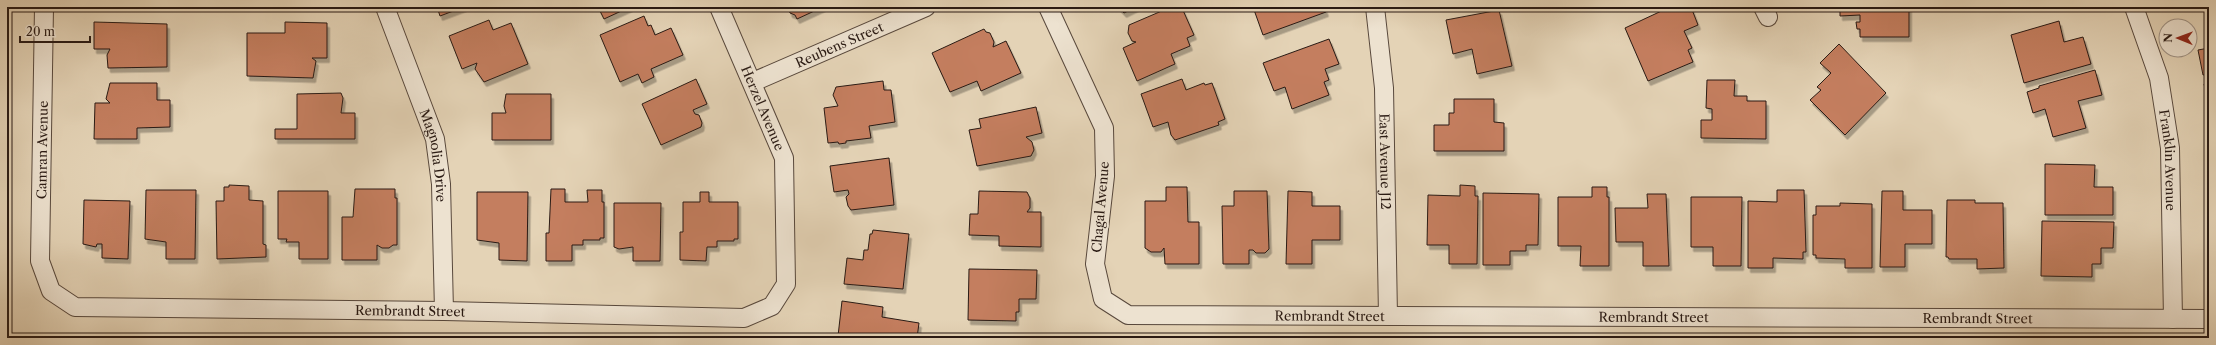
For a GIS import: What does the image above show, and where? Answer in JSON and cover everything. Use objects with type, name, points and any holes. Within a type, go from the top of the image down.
[{"type":"street","name":"Camran Avenue","points":[[44,7],[40,261],[51,291]]},
{"type":"street","name":"Magnolia Drive","points":[[385,7],[435,139],[441,184],[444,311]]},
{"type":"street","name":"Herzel Avenue","points":[[719,7],[753,82],[784,158],[786,284],[772,306]]},
{"type":"street","name":"Reubens Street","points":[[753,82],[926,7]]},
{"type":"street","name":"Chagal Avenue","points":[[1048,7],[1104,128],[1106,176],[1095,264],[1103,299]]},
{"type":"street","name":"East Avenue J12","points":[[1375,7],[1384,88],[1388,316]]},
{"type":"street","name":"Franklin Avenue","points":[[2134,7],[2159,78],[2170,148],[2173,319]]},
{"type":"street","name":"Rembrandt Street","points":[[51,291],[75,307],[444,311],[744,318],[772,306]]},
{"type":"street","name":"Rembrandt Street","points":[[1103,299],[1128,315],[2209,319]]},
{"type":"building","points":[[437,7],[464,7],[440,16]]},
{"type":"building","points":[[598,7],[630,7],[604,19]]},
{"type":"building","points":[[788,7],[823,7],[797,19],[795,15],[790,13]]},
{"type":"building","points":[[1118,7],[1136,7],[1124,13]]},
{"type":"building","points":[[1173,7],[1175,11],[1182,8],[1194,35],[1187,38],[1190,46],[1171,54],[1175,64],[1137,81],[1123,48],[1136,42],[1132,41],[1128,33],[1129,25]]},
{"type":"building","points":[[1253,7],[1324,7],[1326,12],[1263,35]]},
{"type":"building","points":[[1670,7],[1691,7],[1698,25],[1684,31],[1692,48],[1688,50],[1693,62],[1648,81],[1625,28]]},
{"type":"building","points":[[1840,7],[1909,7],[1909,37],[1860,37],[1860,29],[1857,29],[1856,22],[1860,22],[1860,15],[1840,16]]},
{"type":"building","points":[[1499,10],[1512,66],[1477,74],[1472,49],[1453,54],[1446,20]]},
{"type":"building","points":[[644,16],[648,26],[651,25],[655,35],[671,28],[683,55],[651,69],[654,77],[642,83],[638,74],[620,82],[600,35]]},
{"type":"building","points":[[489,20],[493,30],[511,23],[528,64],[484,82],[475,69],[477,63],[462,69],[449,36]]},
{"type":"building","points":[[2059,21],[2064,42],[2083,37],[2091,64],[2024,83],[2011,35]]},
{"type":"building","points":[[94,22],[167,24],[167,67],[108,68],[107,55],[110,49],[94,49]]},
{"type":"building","points":[[285,22],[327,23],[327,58],[312,58],[316,61],[313,78],[247,76],[247,33],[285,33]]},
{"type":"building","points":[[984,29],[986,32],[990,33],[994,42],[993,47],[1006,41],[1021,73],[981,91],[977,81],[950,92],[932,53]]},
{"type":"building","points":[[1329,39],[1339,64],[1325,69],[1329,80],[1324,82],[1329,95],[1292,109],[1285,87],[1274,91],[1263,63]]},
{"type":"building","points":[[1839,44],[1886,93],[1845,135],[1810,100],[1821,90],[1817,87],[1831,73],[1820,63]]},
{"type":"building","points":[[2209,48],[2209,74],[2203,75],[2198,50]]},
{"type":"building","points":[[2095,70],[2102,95],[2078,101],[2086,128],[2053,137],[2045,109],[2033,113],[2027,92],[2039,88],[2039,86]]},
{"type":"building","points":[[696,79],[707,104],[693,110],[695,114],[699,115],[702,123],[701,127],[661,145],[642,104]]},
{"type":"building","points":[[1182,79],[1186,90],[1204,83],[1205,85],[1212,83],[1225,119],[1218,122],[1219,125],[1175,140],[1171,135],[1168,122],[1153,127],[1141,94]]},
{"type":"building","points":[[1707,80],[1735,80],[1734,96],[1747,96],[1747,101],[1766,101],[1766,139],[1701,138],[1701,120],[1712,120],[1712,109],[1706,108]]},
{"type":"building","points":[[883,81],[884,90],[891,90],[895,122],[869,126],[871,138],[846,141],[846,143],[839,144],[838,142],[828,143],[824,108],[838,106],[833,95],[836,87]]},
{"type":"building","points":[[110,83],[157,83],[157,100],[170,100],[170,127],[137,128],[137,139],[94,139],[95,103],[110,103],[106,99]]},
{"type":"building","points":[[2209,83],[2209,105],[2204,84]]},
{"type":"building","points":[[341,93],[343,98],[341,113],[355,113],[355,139],[275,139],[275,129],[297,129],[297,94]]},
{"type":"building","points":[[506,94],[551,94],[551,140],[492,140],[492,113],[506,113],[504,106]]},
{"type":"building","points":[[1454,99],[1494,99],[1494,122],[1504,123],[1504,151],[1434,151],[1434,125],[1449,125],[1449,113],[1454,113]]},
{"type":"building","points":[[1036,107],[1042,133],[1026,137],[1032,142],[1034,150],[1031,156],[977,166],[969,130],[981,128],[979,119]]},
{"type":"building","points":[[889,158],[894,205],[851,210],[848,206],[846,197],[849,194],[848,190],[834,192],[830,166]]},
{"type":"building","points":[[2045,164],[2095,165],[2094,187],[2113,187],[2113,215],[2045,215]]},
{"type":"building","points":[[229,185],[249,186],[249,200],[263,201],[263,244],[266,245],[266,257],[217,259],[216,201],[224,201],[224,187],[229,187]]},
{"type":"building","points":[[1460,185],[1475,186],[1475,196],[1478,196],[1477,264],[1449,264],[1449,245],[1427,245],[1428,195],[1460,196]]},
{"type":"building","points":[[1166,187],[1187,187],[1188,222],[1199,222],[1199,264],[1165,264],[1164,248],[1161,252],[1151,252],[1145,248],[1145,201],[1166,201]]},
{"type":"building","points":[[1592,187],[1607,187],[1607,197],[1609,197],[1609,266],[1580,266],[1581,246],[1558,246],[1558,197],[1592,197]]},
{"type":"building","points":[[355,189],[395,189],[395,198],[397,198],[397,245],[393,245],[389,248],[382,248],[377,245],[377,260],[342,260],[342,217],[353,217]]},
{"type":"building","points":[[551,189],[565,189],[565,202],[588,202],[587,190],[602,190],[602,202],[604,202],[604,238],[600,238],[600,240],[583,240],[583,245],[572,245],[572,261],[546,261],[546,233],[549,233]]},
{"type":"building","points":[[146,190],[196,190],[195,259],[166,259],[166,242],[145,239]]},
{"type":"building","points":[[1777,190],[1804,190],[1806,252],[1803,252],[1803,259],[1773,258],[1773,268],[1748,268],[1748,201],[1777,202]]},
{"type":"building","points":[[278,191],[328,191],[328,259],[299,259],[299,242],[286,242],[287,239],[278,239]]},
{"type":"building","points":[[979,191],[1027,192],[1030,198],[1030,208],[1027,212],[1041,212],[1041,247],[999,246],[999,236],[969,235],[970,214],[978,214]]},
{"type":"building","points":[[1234,191],[1267,191],[1269,249],[1265,253],[1256,253],[1253,250],[1249,250],[1249,264],[1223,264],[1222,206],[1234,206]]},
{"type":"building","points":[[1288,191],[1312,192],[1312,206],[1340,206],[1340,240],[1312,240],[1312,264],[1286,264]]},
{"type":"building","points":[[1882,191],[1903,191],[1903,210],[1932,210],[1932,244],[1905,244],[1905,267],[1880,267]]},
{"type":"building","points":[[477,192],[528,192],[527,261],[499,260],[499,243],[477,240]]},
{"type":"building","points":[[700,192],[709,192],[709,202],[738,202],[738,239],[734,239],[734,241],[717,241],[717,247],[707,247],[706,261],[680,260],[680,232],[683,232],[683,202],[700,202]]},
{"type":"building","points":[[1483,193],[1539,194],[1538,245],[1526,245],[1526,251],[1510,251],[1510,265],[1483,265]]},
{"type":"building","points":[[1647,194],[1666,194],[1669,266],[1643,266],[1643,242],[1616,242],[1615,208],[1648,208]]},
{"type":"building","points":[[1691,197],[1742,197],[1741,266],[1713,266],[1713,247],[1691,247]]},
{"type":"building","points":[[84,200],[130,201],[128,259],[102,258],[102,244],[97,244],[96,247],[83,244]]},
{"type":"building","points":[[1947,200],[1975,200],[1975,203],[2003,203],[2004,268],[1977,269],[1977,259],[1949,259],[1946,257]]},
{"type":"building","points":[[614,203],[661,203],[660,261],[633,261],[633,247],[619,249],[614,247]]},
{"type":"building","points":[[1840,203],[1872,204],[1872,268],[1845,268],[1845,259],[1816,258],[1816,255],[1813,255],[1813,215],[1816,215],[1816,206],[1840,206]]},
{"type":"building","points":[[2042,221],[2114,222],[2113,248],[2101,248],[2101,264],[2092,264],[2092,277],[2041,276]]},
{"type":"building","points":[[873,230],[909,234],[903,289],[844,284],[847,258],[863,260],[864,250],[868,250],[870,234],[872,234]]},
{"type":"building","points":[[969,269],[1037,270],[1036,299],[1019,299],[1019,312],[1016,312],[1016,321],[968,320]]},
{"type":"building","points":[[842,301],[883,307],[882,317],[919,323],[917,338],[852,338],[838,336]]}]
